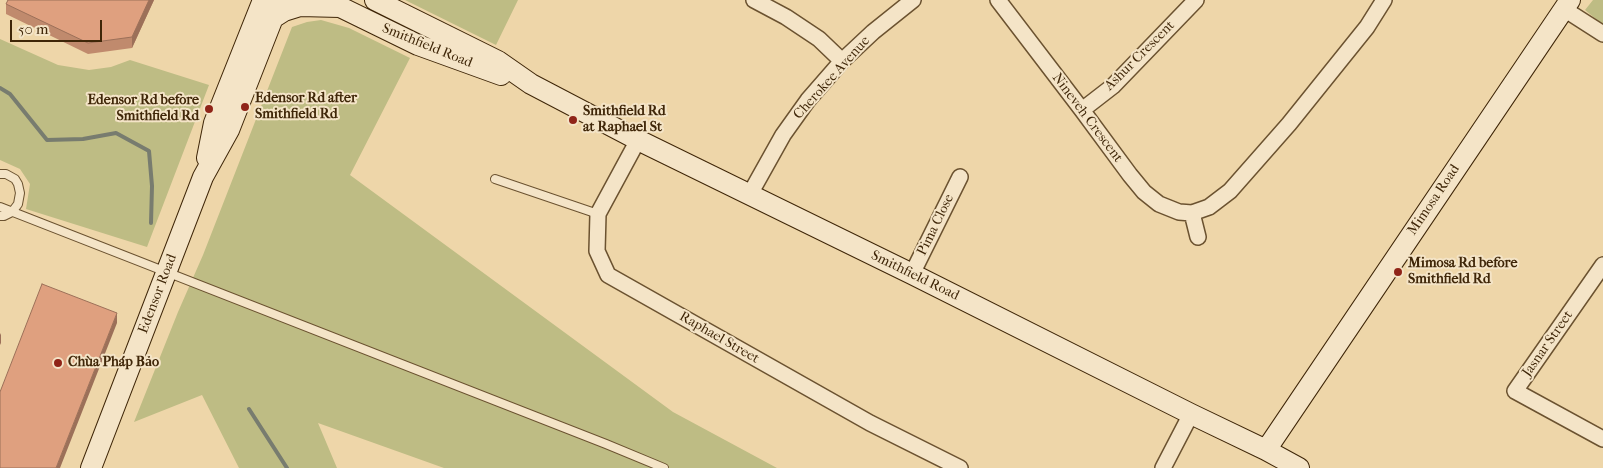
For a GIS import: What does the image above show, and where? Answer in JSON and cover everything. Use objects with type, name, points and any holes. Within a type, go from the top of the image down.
[{"type":"main road","name":"Edensor Road","points":[[203,177],[214,123],[263,0]]},
{"type":"main road","name":"Smithfield Road","points":[[375,0],[498,61],[531,84],[638,140],[912,274],[1299,468]]},
{"type":"main road","name":"Smithfield Road","points":[[333,4],[426,48],[491,72],[531,84]]},
{"type":"main road","points":[[277,9],[284,11],[300,6],[333,4]]},
{"type":"main road","name":"Mimosa Road","points":[[1266,450],[1567,5]]},
{"type":"main road","name":"Edensor Road","points":[[91,468],[203,177],[229,130],[277,9]]},
{"type":"street","points":[[754,0],[819,38],[842,61]]},
{"type":"street","name":"Cherokee Avenue","points":[[750,194],[783,135],[808,100],[842,61],[873,32],[913,0]]},
{"type":"street","name":"Nineveh Crescent","points":[[998,0],[1144,192],[1159,204],[1179,212],[1192,213]]},
{"type":"street","name":"Ashur Crescent","points":[[1082,110],[1112,86],[1196,0]]},
{"type":"street","points":[[1198,237],[1192,213],[1209,207],[1230,191],[1307,102],[1367,27],[1384,0]]},
{"type":"street","points":[[1567,5],[1603,34]]},
{"type":"street","name":"Raphael Street","points":[[638,140],[598,214],[597,251],[608,275],[870,424],[960,468]]},
{"type":"street","name":"Pima Close","points":[[912,274],[960,177]]},
{"type":"street","name":"Jasnar Street","points":[[1603,265],[1515,391],[1603,439]]},
{"type":"street","points":[[1163,468],[1191,414]]},
{"type":"lane","points":[[0,174],[10,176],[20,188],[19,199],[12,212],[0,216]]},
{"type":"lane","points":[[495,179],[598,214]]},
{"type":"lane","points":[[0,208],[664,468]]},
{"type":"shaded area","points":[[405,0],[518,0],[496,45]]},
{"type":"shaded area","points":[[1593,0],[1603,0],[1603,25],[1585,10]]},
{"type":"shaded area","points":[[321,20],[349,28],[410,58],[350,175],[673,412],[777,468],[444,468],[318,423],[337,468],[239,468],[202,395],[134,422],[203,255],[292,27]]},
{"type":"shaded area","points":[[0,39],[58,65],[89,70],[111,67],[130,60],[209,85],[147,247],[26,209],[30,184],[20,169],[0,160]]},
{"type":"building","points":[[8,0],[149,0],[132,37],[88,43],[6,4]]},
{"type":"building","name":"Chùa Pháp Bảo","points":[[42,284],[117,313],[56,468],[0,468],[0,392]]},
{"type":"waterway","points":[[0,88],[10,94],[47,140],[83,139],[116,133],[149,151],[152,186],[151,223]]},
{"type":"waterway","points":[[249,409],[287,468]]},
{"type":"place","name":"Edensor Rd after Smithfield Rd","points":[[245,107]]},
{"type":"place","name":"Edensor Rd before Smithfield Rd","points":[[209,109]]},
{"type":"place","name":"Smithfield Rd at Raphael St","points":[[573,120]]},
{"type":"place","name":"Mimosa Rd before Smithfield Rd","points":[[1398,272]]},
{"type":"place","name":"Chùa Pháp Bảo","points":[[58,363]]}]
